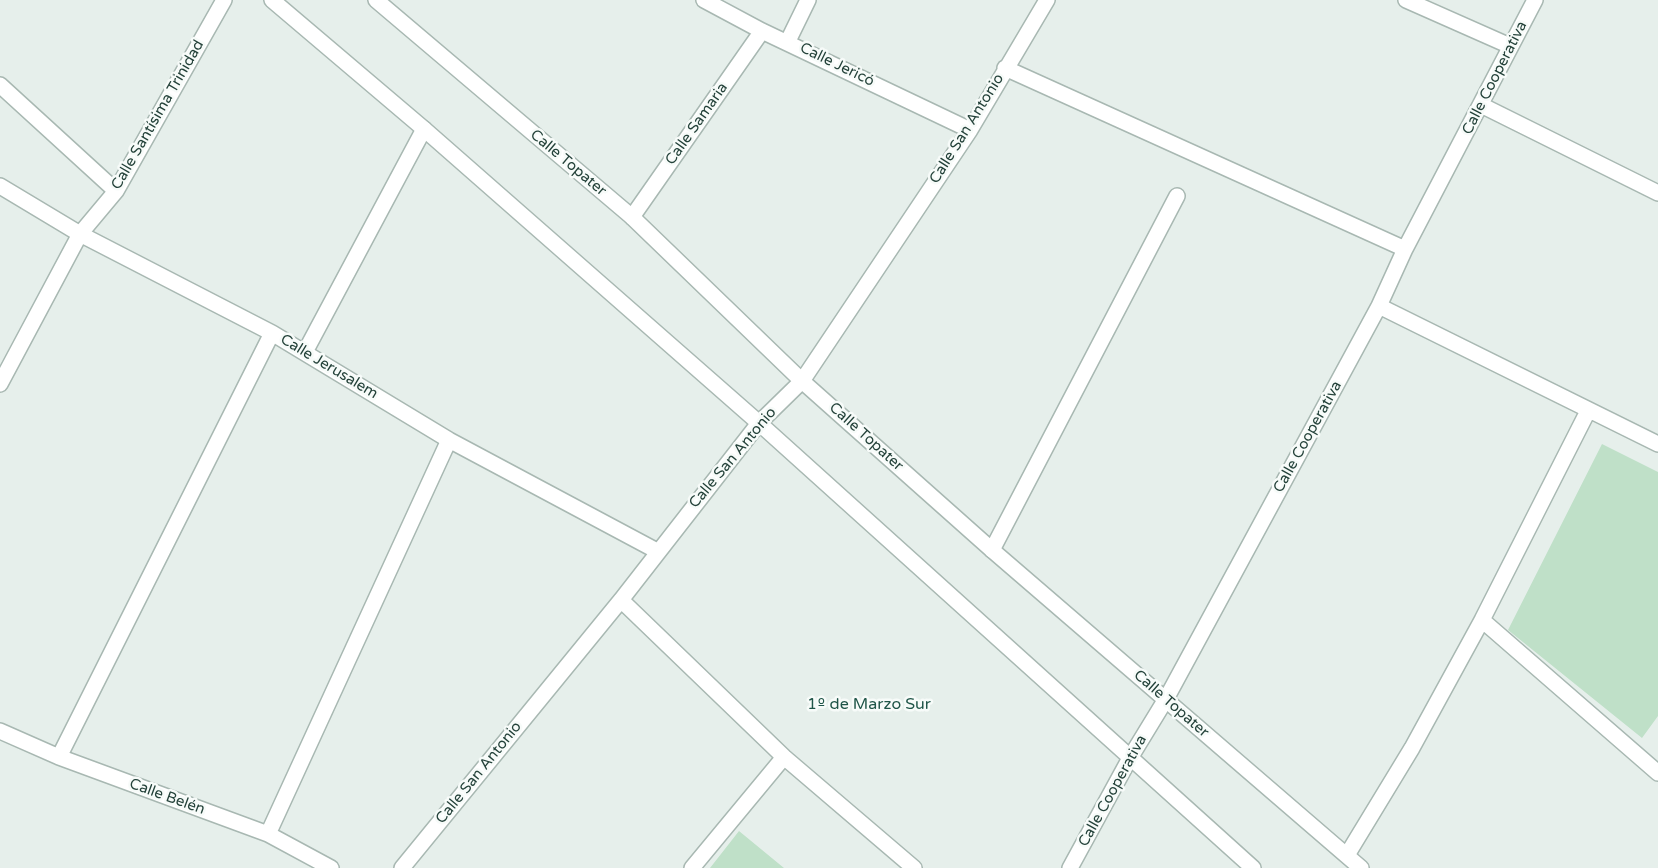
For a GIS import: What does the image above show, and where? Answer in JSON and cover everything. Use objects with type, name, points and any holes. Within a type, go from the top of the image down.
[{"type":"street","name":"Calle Santísima Trinidad","points":[[0,384],[80,234],[116,191],[224,0]]},
{"type":"street","points":[[272,0],[424,129],[759,423],[1253,868]]},
{"type":"street","name":"Calle Topater","points":[[376,0],[632,217],[802,381],[992,550],[1361,868]]},
{"type":"street","name":"Calle Jericó","points":[[704,0],[762,31],[788,41],[970,130]]},
{"type":"street","points":[[788,41],[808,0]]},
{"type":"street","name":"Calle San Antonio","points":[[402,868],[620,600],[759,423],[802,381],[970,130],[1047,0]]},
{"type":"street","points":[[1406,0],[1510,46]]},
{"type":"street","name":"Calle Cooperativa","points":[[1070,868],[1130,758],[1166,699],[1379,306],[1405,249],[1535,0]]},
{"type":"street","name":"Calle Samaria","points":[[632,217],[762,31]]},
{"type":"street","points":[[1005,68],[1405,249]]},
{"type":"street","points":[[0,85],[116,191]]},
{"type":"street","points":[[1481,105],[1658,193]]},
{"type":"street","points":[[305,352],[424,129]]},
{"type":"street","name":"Calle Jerusalem","points":[[0,186],[80,234],[272,333],[449,440],[657,551]]},
{"type":"street","points":[[992,550],[1177,196]]},
{"type":"street","points":[[1379,306],[1658,444]]},
{"type":"street","points":[[59,757],[272,333]]},
{"type":"street","points":[[1347,855],[1412,748],[1482,620],[1588,411]]},
{"type":"street","points":[[268,834],[449,440]]},
{"type":"street","points":[[620,600],[784,757],[914,868]]},
{"type":"street","points":[[1482,620],[1658,773]]},
{"type":"street","name":"Calle Belén","points":[[0,731],[59,757],[268,834],[331,868]]},
{"type":"street","points":[[692,868],[784,757]]},
{"type":"green space","points":[[1602,444],[1658,472],[1658,716],[1642,738],[1508,630]]},
{"type":"green space","points":[[739,831],[784,868],[710,868]]},
{"type":"district","name":"1º de Marzo Sur","points":[[869,705]]}]
